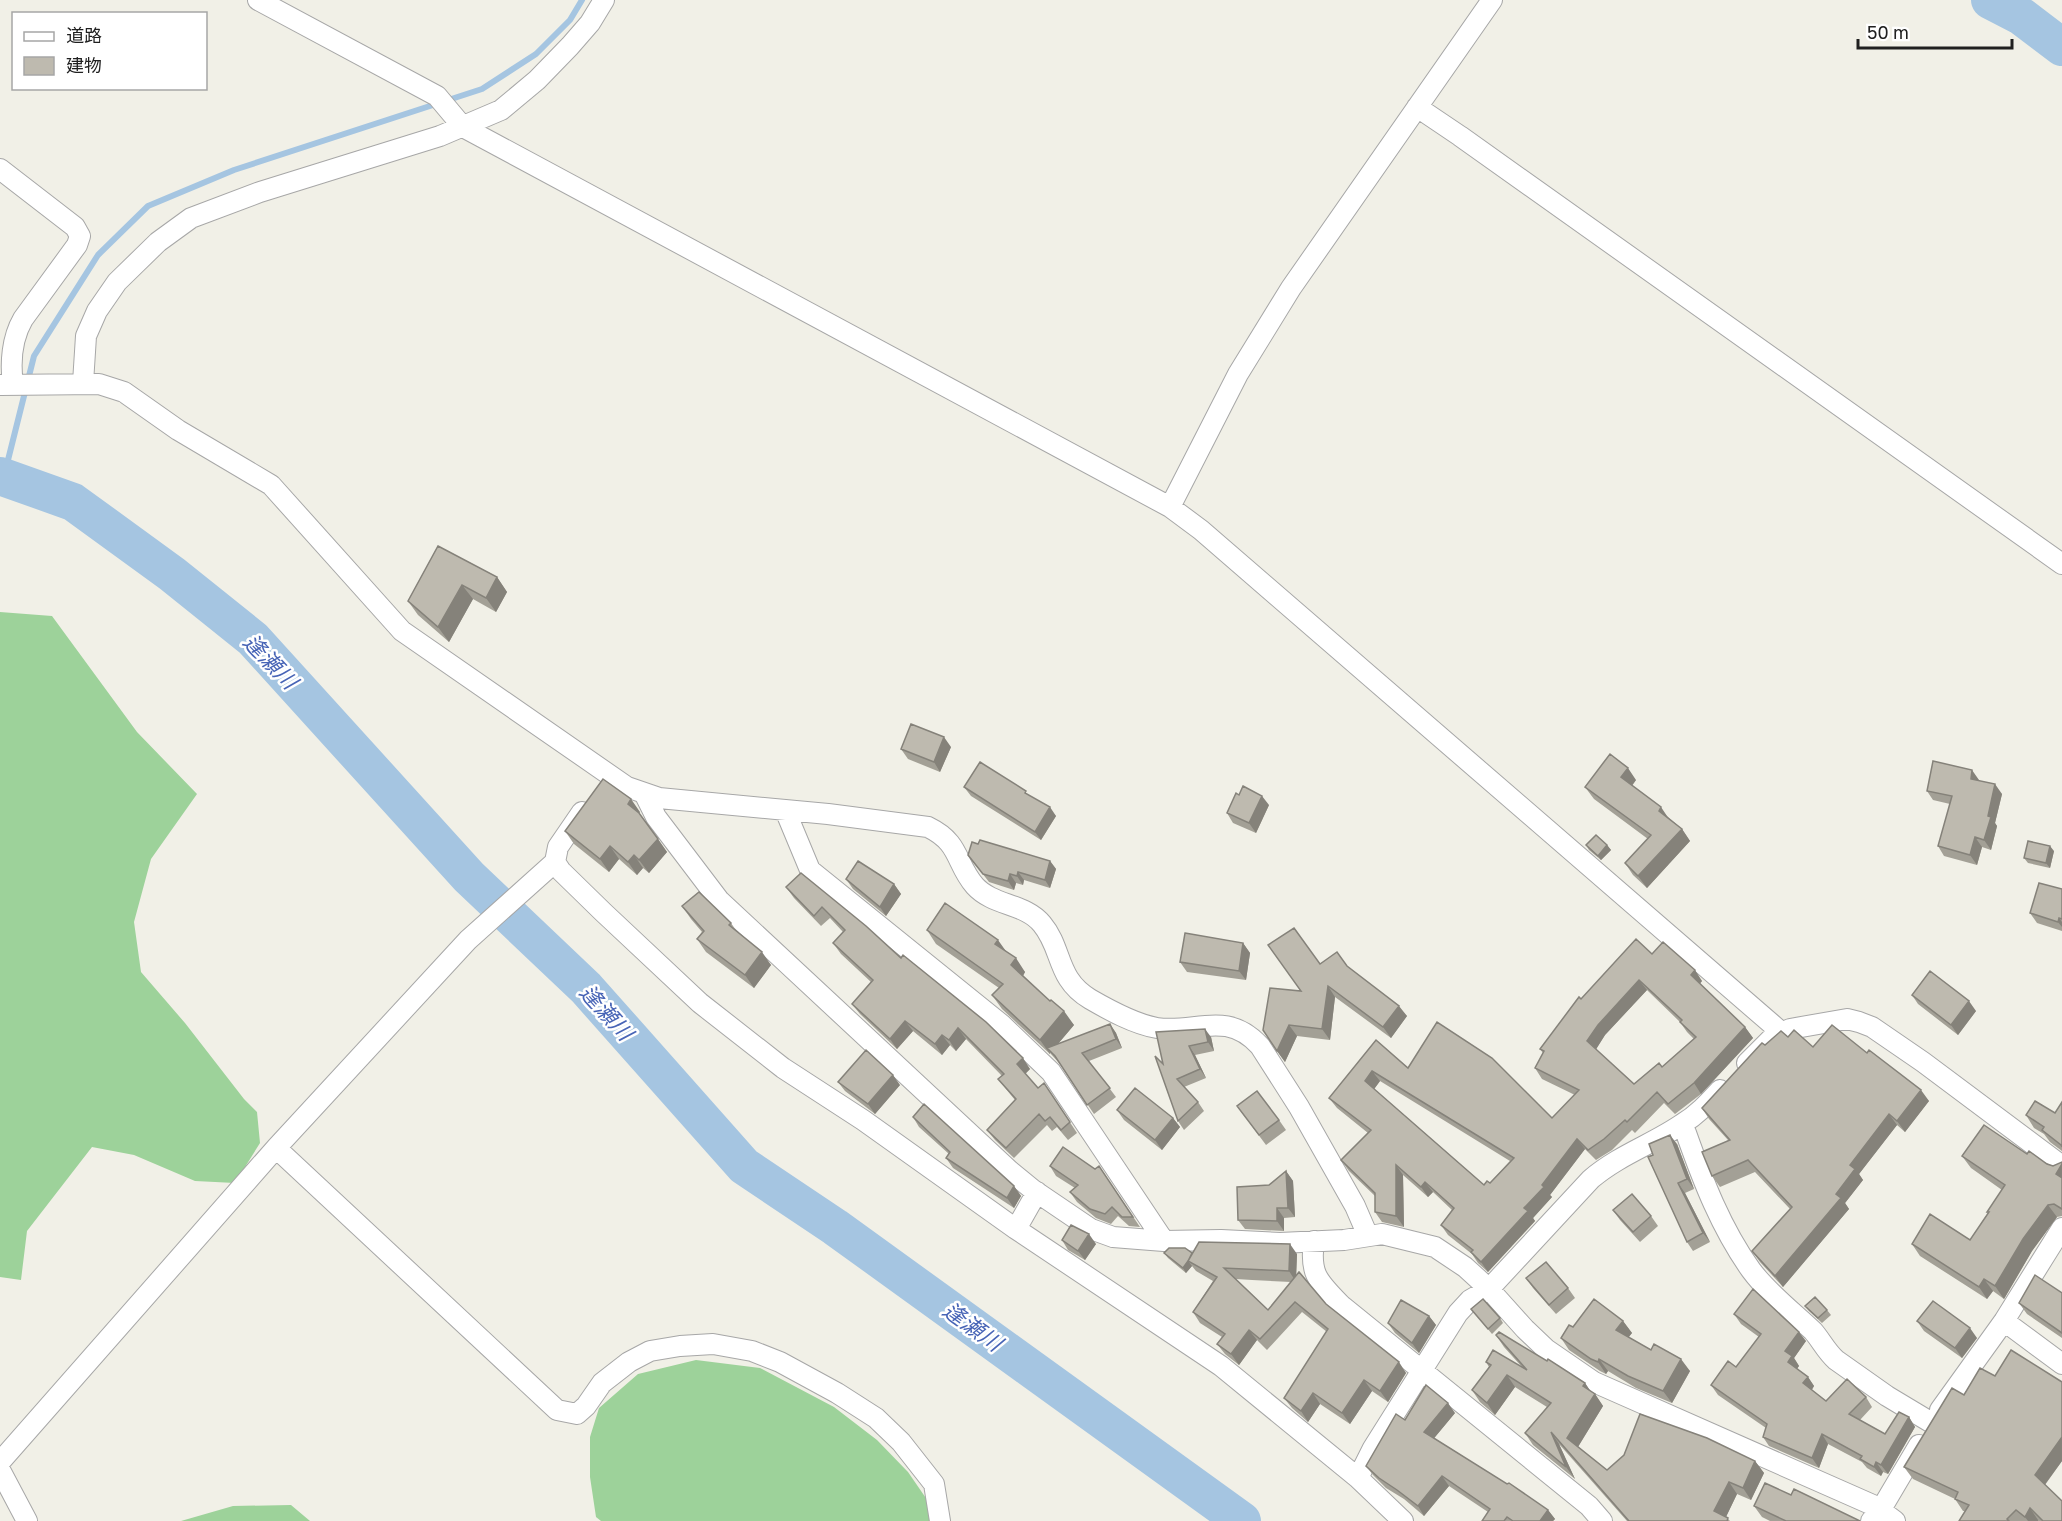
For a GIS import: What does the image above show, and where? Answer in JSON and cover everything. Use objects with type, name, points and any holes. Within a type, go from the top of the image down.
[{"type":"street","points":[[258,0],[437,96],[457,121],[1170,507],[1210,537],[1781,1032]]},
{"type":"street","points":[[83,383],[86,336],[97,311],[117,282],[158,242],[191,218],[457,121],[501,110],[537,80],[590,23],[604,0]]},
{"type":"street","points":[[1170,507],[1238,374],[1285,298],[1492,0]]},
{"type":"street","points":[[1417,107],[1490,156],[2062,564]]},
{"type":"street","points":[[0,169],[75,227],[80,236],[77,245],[17,330],[10,367],[11,385],[83,383],[99,384],[124,392],[178,430],[271,485],[402,632],[602,786],[659,798],[928,827],[950,842],[975,886],[986,895],[1036,918],[1049,934],[1069,981],[1089,999],[1143,1025],[1168,1028],[1210,1024],[1237,1030],[1252,1038],[1260,1046],[1299,1107],[1355,1206],[1368,1236]]},
{"type":"street","points":[[0,1462],[276,1148],[484,925],[549,868],[558,847],[602,786]]},
{"type":"street","points":[[645,795],[656,817],[719,900],[1010,1171],[1091,1229],[1113,1237],[1164,1241],[1221,1240],[1280,1243],[1382,1234],[1398,1236],[1436,1247],[1465,1267],[1489,1288],[1546,1349],[1594,1382],[1865,1501],[1882,1518],[1945,1400],[2004,1322],[2062,1228]]},
{"type":"street","points":[[784,810],[810,870],[1001,1024],[1051,1071],[1164,1241]]},
{"type":"street","points":[[549,868],[561,871],[700,1003],[783,1068],[863,1120],[1016,1229],[1221,1365],[1358,1478],[1403,1521]]},
{"type":"street","points":[[1358,1478],[1373,1448],[1458,1313],[1470,1300],[1489,1288],[1598,1173],[1622,1157],[1681,1125],[1700,1111],[1765,1044],[1781,1032],[1847,1019],[1872,1027],[1923,1062],[2062,1166]]},
{"type":"street","points":[[1681,1125],[1718,1215],[1751,1270],[1771,1293],[1815,1334],[1836,1360],[1887,1396],[1932,1423]]},
{"type":"street","points":[[276,1148],[558,1410],[577,1414],[586,1406],[602,1383],[629,1362],[650,1351],[713,1344],[752,1351],[780,1362],[837,1393],[876,1418],[901,1442],[934,1484],[940,1521]]},
{"type":"street","points":[[1016,1229],[1037,1192]]},
{"type":"street","points":[[1314,1241],[1312,1267],[1320,1283],[1341,1305],[1423,1369],[1589,1506],[1602,1521]]},
{"type":"street","points":[[2004,1322],[2062,1364]]},
{"type":"street","points":[[0,1470],[27,1521]]},
{"type":"green space","points":[[0,612],[52,616],[137,732],[197,794],[151,859],[134,922],[141,972],[257,1112],[260,1143],[235,1183],[195,1181],[134,1155],[92,1147],[27,1231],[21,1280],[0,1277]]},
{"type":"green space","points":[[696,1360],[760,1368],[834,1407],[877,1440],[908,1472],[930,1504],[933,1521],[601,1521],[596,1517],[590,1477],[590,1437],[599,1408],[638,1374]]},
{"type":"green space","points":[[291,1505],[310,1521],[181,1521],[233,1506]]},
{"type":"building","points":[[438,546],[497,577],[486,598],[462,585],[438,627],[408,601]]},
{"type":"building","points":[[911,724],[944,737],[934,762],[901,749]]},
{"type":"building","points":[[1610,754],[1628,768],[1621,777],[1661,807],[1659,811],[1682,829],[1638,876],[1625,863],[1651,835],[1585,787]]},
{"type":"building","points":[[1933,761],[1972,770],[1971,779],[1995,784],[1988,816],[1991,817],[1984,840],[1975,837],[1970,855],[1938,846],[1952,796],[1927,791]]},
{"type":"building","points":[[980,762],[1050,807],[1035,832],[964,787]]},
{"type":"building","points":[[603,779],[631,799],[628,804],[639,813],[658,839],[639,860],[634,855],[628,862],[610,846],[600,859],[565,831]]},
{"type":"building","points":[[1243,786],[1262,796],[1249,823],[1227,813],[1236,793],[1239,795]]},
{"type":"building","points":[[1596,835],[1607,845],[1598,856],[1586,845]]},
{"type":"building","points":[[980,840],[1050,861],[1045,880],[1018,872],[1017,876],[1010,874],[1008,881],[983,874],[968,855],[972,842],[978,844]]},
{"type":"building","points":[[2028,841],[2050,846],[2046,863],[2024,858]]},
{"type":"building","points":[[858,861],[894,884],[880,907],[846,879]]},
{"type":"building","points":[[801,873],[901,958],[903,955],[986,1022],[1023,1058],[1017,1064],[1038,1088],[1044,1083],[1070,1122],[1061,1130],[1050,1117],[1045,1121],[1039,1114],[1006,1148],[987,1130],[1016,1099],[998,1079],[1004,1074],[958,1028],[949,1040],[942,1035],[935,1044],[905,1021],[890,1039],[852,1004],[873,980],[833,943],[845,930],[822,907],[814,916],[786,887]]},
{"type":"building","points":[[2039,883],[2062,889],[2062,919],[2059,918],[2058,922],[2030,913]]},
{"type":"building","points":[[699,892],[731,923],[729,925],[762,952],[745,975],[697,939],[704,931],[682,906]]},
{"type":"building","points":[[945,903],[998,940],[995,944],[1016,958],[1011,965],[1064,1011],[1040,1040],[992,995],[1003,984],[927,930]]},
{"type":"building","points":[[1294,928],[1320,964],[1337,952],[1347,966],[1399,1006],[1383,1027],[1328,986],[1322,1029],[1289,1025],[1277,1051],[1263,1030],[1270,988],[1301,991],[1268,945]]},
{"type":"building","points":[[1185,933],[1243,943],[1239,971],[1180,962]]},
{"type":"building","points":[[1636,939],[1652,954],[1663,942],[1695,970],[1691,975],[1745,1027],[1694,1083],[1668,1104],[1657,1092],[1627,1122],[1625,1120],[1588,1150],[1577,1139],[1542,1185],[1544,1187],[1524,1208],[1528,1211],[1481,1262],[1471,1252],[1473,1250],[1441,1225],[1454,1208],[1425,1182],[1421,1187],[1396,1165],[1396,1216],[1375,1212],[1375,1193],[1341,1160],[1371,1130],[1329,1098],[1376,1040],[1408,1068],[1437,1022],[1492,1058],[1552,1118],[1579,1090],[1535,1068],[1544,1051],[1540,1049],[1579,997],[1581,999]],"holes":[[[1639,980],[1682,1020],[1680,1022],[1696,1037],[1662,1067],[1659,1063],[1634,1084],[1587,1041],[1598,1025]],[[1372,1071],[1514,1158],[1490,1183],[1487,1181],[1484,1185],[1365,1081]]]},
{"type":"building","points":[[1930,971],[1969,1001],[1951,1025],[1912,995]]},
{"type":"building","points":[[1110,1024],[1116,1039],[1082,1053],[1110,1088],[1087,1105],[1055,1056],[1047,1048]]},
{"type":"building","points":[[1832,1025],[1867,1053],[1869,1050],[1921,1090],[1897,1121],[1889,1114],[1850,1165],[1855,1169],[1836,1194],[1841,1198],[1775,1276],[1752,1251],[1792,1207],[1748,1160],[1712,1176],[1702,1152],[1730,1140],[1702,1108],[1762,1043],[1765,1045],[1781,1031],[1788,1037],[1794,1030],[1813,1047]]},
{"type":"building","points":[[1205,1029],[1208,1042],[1189,1046],[1200,1069],[1177,1079],[1198,1102],[1178,1121],[1155,1056],[1163,1064],[1156,1032]]},
{"type":"building","points":[[866,1050],[893,1075],[868,1104],[838,1082]]},
{"type":"building","points":[[1135,1088],[1173,1118],[1155,1140],[1117,1110]]},
{"type":"building","points":[[1257,1091],[1279,1120],[1259,1135],[1237,1106]]},
{"type":"building","points":[[2035,1101],[2055,1113],[2062,1102],[2062,1147],[2042,1130],[2044,1127],[2026,1115]]},
{"type":"building","points":[[924,1104],[1014,1186],[1007,1198],[946,1158],[950,1152],[913,1117]]},
{"type":"building","points":[[1984,1125],[2027,1154],[2029,1151],[2047,1164],[2053,1166],[2062,1162],[2056,1174],[2062,1178],[2062,1209],[2054,1204],[2048,1205],[2023,1239],[1995,1286],[1984,1279],[1979,1287],[1912,1244],[1930,1214],[1970,1240],[1989,1212],[1987,1212],[2005,1185],[1962,1156]]},
{"type":"building","points":[[1670,1135],[1687,1179],[1678,1183],[1703,1233],[1687,1242],[1648,1157],[1653,1155],[1649,1144]]},
{"type":"building","points":[[1063,1147],[1095,1169],[1099,1166],[1133,1217],[1122,1217],[1112,1207],[1105,1214],[1090,1209],[1070,1192],[1078,1185],[1050,1166]]},
{"type":"building","points":[[1286,1171],[1288,1208],[1277,1208],[1277,1221],[1238,1220],[1237,1187],[1269,1185]]},
{"type":"building","points":[[1632,1194],[1651,1216],[1633,1232],[1613,1210]]},
{"type":"building","points":[[1071,1225],[1089,1234],[1078,1251],[1062,1240]]},
{"type":"building","points":[[1199,1242],[1290,1244],[1289,1271],[1224,1268],[1268,1310],[1299,1272],[1326,1304],[1399,1362],[1380,1391],[1364,1380],[1342,1413],[1313,1393],[1301,1411],[1284,1398],[1328,1329],[1295,1302],[1260,1339],[1249,1330],[1231,1354],[1217,1344],[1225,1334],[1193,1312],[1217,1277],[1188,1261]]},
{"type":"building","points":[[1169,1248],[1185,1248],[1192,1253],[1183,1268],[1164,1253]]},
{"type":"building","points":[[1546,1262],[1568,1288],[1549,1305],[1526,1278]]},
{"type":"building","points":[[2035,1275],[2062,1293],[2062,1333],[2019,1303]]},
{"type":"building","points":[[1753,1289],[1799,1332],[1785,1351],[1792,1356],[1788,1362],[1808,1377],[1803,1383],[1826,1401],[1847,1379],[1866,1397],[1849,1414],[1885,1434],[1899,1412],[1909,1417],[1881,1465],[1876,1462],[1874,1467],[1860,1459],[1862,1456],[1822,1434],[1812,1458],[1763,1437],[1767,1424],[1711,1385],[1728,1361],[1736,1367],[1761,1334],[1734,1314]]},
{"type":"building","points":[[1815,1297],[1827,1310],[1818,1318],[1805,1306]]},
{"type":"building","points":[[1483,1299],[1500,1318],[1488,1329],[1471,1309]]},
{"type":"building","points":[[1594,1299],[1623,1321],[1616,1330],[1651,1350],[1654,1344],[1681,1359],[1663,1391],[1628,1376],[1599,1359],[1598,1362],[1591,1359],[1561,1338],[1569,1325],[1573,1327]]},
{"type":"building","points":[[1401,1300],[1429,1316],[1412,1343],[1388,1323]]},
{"type":"building","points":[[1933,1301],[1970,1328],[1955,1348],[1917,1321]]},
{"type":"building","points":[[1499,1332],[1547,1361],[1548,1359],[1585,1383],[1583,1386],[1595,1394],[1567,1438],[1607,1470],[1624,1455],[1640,1414],[1707,1438],[1755,1461],[1743,1488],[1729,1482],[1714,1511],[1728,1518],[1727,1521],[1629,1521],[1551,1432],[1566,1467],[1525,1433],[1551,1403],[1507,1375],[1487,1403],[1472,1390],[1491,1365],[1486,1362],[1493,1350],[1527,1370],[1496,1335]]},
{"type":"building","points":[[2011,1350],[2062,1382],[2062,1437],[2035,1475],[2062,1501],[2062,1521],[2043,1521],[2030,1508],[2025,1517],[2016,1510],[2007,1519],[2009,1521],[1959,1521],[1969,1505],[1955,1499],[1958,1492],[1904,1467],[1952,1388],[1964,1395],[1980,1368],[1995,1376]]},
{"type":"building","points":[[1426,1385],[1448,1403],[1424,1432],[1507,1484],[1509,1483],[1548,1510],[1540,1521],[1513,1521],[1507,1517],[1504,1521],[1482,1521],[1490,1509],[1442,1476],[1418,1506],[1366,1466],[1396,1414],[1405,1420]]},
{"type":"building","points":[[1765,1483],[1791,1495],[1794,1489],[1860,1521],[1786,1521],[1754,1506]]},
{"type":"waterway","points":[[4,476],[34,356],[98,255],[148,206],[234,170],[482,89],[536,54],[570,20],[582,0]]},
{"type":"waterway","points":[[1990,0],[2021,16],[2062,47]]},
{"type":"waterway","name":"逢瀬川","points":[[0,476],[73,502],[172,574],[253,639],[469,877],[586,988],[744,1166],[835,1227],[1242,1521]]}]
